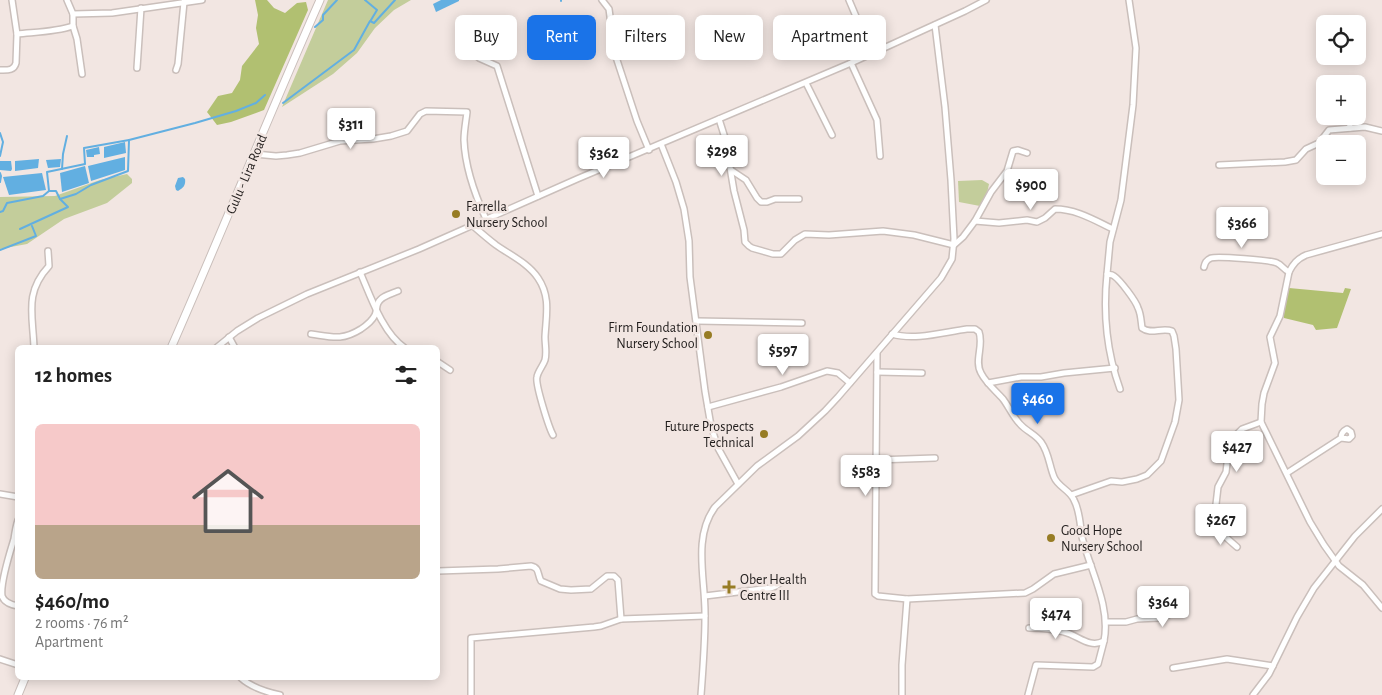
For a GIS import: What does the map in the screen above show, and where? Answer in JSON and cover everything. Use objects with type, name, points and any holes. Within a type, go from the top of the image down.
[{"type":"main road","name":"Gulu - Lira Road","points":[[173,345],[320,0]]},
{"type":"main road","points":[[18,695],[24,680]]},
{"type":"street","points":[[0,70],[12,69],[15,66],[17,34],[12,0]]},
{"type":"street","points":[[67,0],[73,14],[73,26],[78,38],[82,74]]},
{"type":"street","points":[[73,14],[112,13],[202,0]]},
{"type":"street","points":[[602,0],[609,9],[615,54],[648,150]]},
{"type":"street","points":[[850,0],[856,15]]},
{"type":"street","points":[[886,48],[986,0]]},
{"type":"street","points":[[1120,389],[1109,346],[1106,300],[1108,255],[1125,176],[1136,69],[1136,48],[1130,0]]},
{"type":"street","points":[[176,70],[184,2]]},
{"type":"street","points":[[137,68],[141,8]]},
{"type":"street","points":[[696,695],[701,695],[705,616],[702,553],[705,525],[710,513],[757,466],[798,436],[838,397],[945,273],[952,259],[954,245],[951,180],[935,25]]},
{"type":"street","points":[[17,34],[63,29],[73,26]]},
{"type":"street","points":[[484,60],[497,66],[538,196]]},
{"type":"street","points":[[220,345],[258,318],[294,300],[419,249],[538,196],[858,60]]},
{"type":"street","points":[[851,63],[877,120],[880,156]]},
{"type":"street","points":[[806,82],[832,135]]},
{"type":"street","points":[[255,154],[287,156],[340,141],[398,135],[407,131],[420,114],[426,111],[467,112],[464,140],[475,192],[486,219]]},
{"type":"street","points":[[720,119],[745,242],[752,248],[781,254],[794,240],[805,234],[829,235],[877,231],[914,235],[954,245]]},
{"type":"street","points":[[1219,165],[1293,161],[1298,159],[1307,148],[1316,145],[1328,131],[1365,127],[1382,130]]},
{"type":"street","points":[[661,144],[684,209],[690,276],[711,426],[718,448],[738,484]]},
{"type":"street","points":[[954,245],[963,237],[975,221],[991,192],[1007,171],[1013,151],[1018,150],[1027,153]]},
{"type":"street","points":[[731,170],[746,180],[757,198],[764,203],[775,199],[799,199]]},
{"type":"street","points":[[975,221],[998,223],[1027,220],[1038,222],[1055,210],[1064,209],[1077,212],[1113,229]]},
{"type":"street","points":[[472,225],[527,266],[540,280],[545,291],[548,307],[546,354],[536,378],[549,429],[553,435]]},
{"type":"street","points":[[1382,234],[1301,257],[1295,262],[1289,272],[1280,316],[1270,337],[1275,362],[1262,404],[1261,422],[1310,522],[1324,545],[1335,560],[1363,585],[1382,608]]},
{"type":"street","points":[[34,345],[31,311],[32,296],[37,280],[49,266],[48,251]]},
{"type":"street","points":[[1204,267],[1206,261],[1210,258],[1235,259],[1272,262],[1280,264],[1284,270],[1289,272]]},
{"type":"street","points":[[360,272],[376,310],[394,338],[401,345]]},
{"type":"street","points":[[1071,495],[1111,482],[1137,479],[1147,475],[1158,466],[1167,446],[1178,406],[1178,378],[1174,334],[1169,330],[1148,331],[1142,328],[1137,305],[1116,277],[1107,274]]},
{"type":"street","points":[[312,334],[334,337],[349,336],[368,324],[375,316],[379,301],[398,291]]},
{"type":"street","points":[[697,321],[802,323]]},
{"type":"street","points":[[892,334],[911,336],[967,329],[975,329],[979,332],[981,340],[979,370],[1022,427],[1040,441],[1047,452],[1055,481],[1074,499],[1082,537],[1096,579],[1106,622],[1104,641],[1098,664],[1093,667],[1036,665],[1028,695]]},
{"type":"street","points":[[229,337],[233,345]]},
{"type":"street","points":[[877,353],[874,594],[907,599],[1025,593],[1033,590],[1054,574],[1091,565]]},
{"type":"street","points":[[440,363],[450,370]]},
{"type":"street","points":[[988,383],[1016,377],[1041,377],[1115,368]]},
{"type":"street","points":[[708,407],[827,372],[838,373],[850,383]]},
{"type":"street","points":[[877,372],[922,373]]},
{"type":"street","points":[[1237,547],[1216,527],[1215,513],[1218,487],[1224,478],[1229,450],[1237,433],[1242,429],[1261,422]]},
{"type":"street","points":[[1287,473],[1341,438]]},
{"type":"street","points":[[876,460],[935,458]]},
{"type":"street","points":[[0,494],[15,496]]},
{"type":"street","points":[[1253,695],[1273,666],[1297,617],[1314,588],[1355,536],[1382,508]]},
{"type":"street","points":[[15,532],[3,569],[1,590],[1,596],[6,601],[15,605]]},
{"type":"street","points":[[440,571],[534,566],[538,570],[541,581],[563,590],[591,588],[604,577],[614,576],[618,580],[620,619]]},
{"type":"street","points":[[705,596],[771,588],[784,580],[796,580]]},
{"type":"street","points":[[902,695],[902,665],[907,599]]},
{"type":"street","points":[[1106,622],[1160,618],[1179,611]]},
{"type":"street","points":[[471,695],[471,638],[594,627],[620,619],[705,616]]},
{"type":"street","points":[[1029,628],[1066,632],[1085,642],[1098,643],[1104,641]]},
{"type":"street","points":[[0,659],[15,664]]},
{"type":"street","points":[[1173,668],[1227,659],[1273,666]]},
{"type":"street","points":[[244,680],[260,690],[280,695]]},
{"type":"green space","points":[[255,0],[267,0],[274,8],[285,13],[297,3],[306,2],[308,10],[264,110],[217,125],[207,112],[218,96],[232,93],[240,80],[242,66],[259,44],[256,28],[258,15]]},
{"type":"green space","points":[[328,0],[411,0],[394,10],[375,28],[357,53],[333,74],[282,107]]},
{"type":"green space","points":[[127,174],[132,179],[132,183],[107,203],[64,219],[27,244],[0,249],[0,197],[55,196],[100,180]]},
{"type":"green space","points":[[982,180],[989,184],[986,198],[980,206],[959,202],[958,181]]},
{"type":"green space","points":[[1289,288],[1343,293],[1345,288],[1351,289],[1337,328],[1316,330],[1313,325],[1284,318],[1281,300]]},
{"type":"water","points":[[441,0],[459,1],[436,12],[433,4]]},
{"type":"water","points":[[125,142],[126,153],[104,158],[104,147]]},
{"type":"water","points":[[99,147],[100,154],[94,155],[94,157],[87,157],[86,150]]},
{"type":"water","points":[[125,157],[125,170],[91,181],[88,166]]},
{"type":"water","points":[[39,159],[38,168],[15,171],[15,161]]},
{"type":"water","points":[[61,159],[60,167],[48,168],[46,160]]},
{"type":"water","points":[[0,161],[11,161],[11,171],[0,170]]},
{"type":"water","points":[[85,166],[89,183],[62,192],[60,173]]},
{"type":"water","points":[[42,173],[46,190],[9,195],[3,177]]},
{"type":"water","points":[[183,177],[185,185],[178,191],[175,186],[178,178]]},
{"type":"waterway","points":[[315,27],[323,20],[323,15],[337,0]]},
{"type":"waterway","points":[[365,0],[377,10],[371,20]]},
{"type":"waterway","points":[[283,103],[354,50],[370,21],[374,23],[395,0]]},
{"type":"waterway","points":[[0,212],[3,211],[7,203],[43,196],[49,191],[56,191],[60,199],[76,194],[91,185],[128,171],[129,140],[236,111],[256,103],[265,95]]},
{"type":"waterway","points":[[0,133],[3,142],[0,156]]},
{"type":"waterway","points":[[62,169],[67,136]]},
{"type":"waterway","points":[[49,191],[47,172],[85,164],[84,148],[129,140]]},
{"type":"waterway","points":[[0,173],[0,182]]},
{"type":"waterway","points":[[20,229],[68,207],[60,199]]},
{"type":"waterway","points":[[0,250],[36,236],[32,226]]},
{"type":"place","name":"Farrella Nursery School","points":[[456,214]]},
{"type":"place","name":"Firm Foundation Nursery School","points":[[708,335]]},
{"type":"place","name":"Future Prospects Technical","points":[[764,434]]},
{"type":"place","name":"Good Hope Nursery School","points":[[1051,538]]},
{"type":"place","name":"Ober Health Centre III","points":[[729,587]]}]
